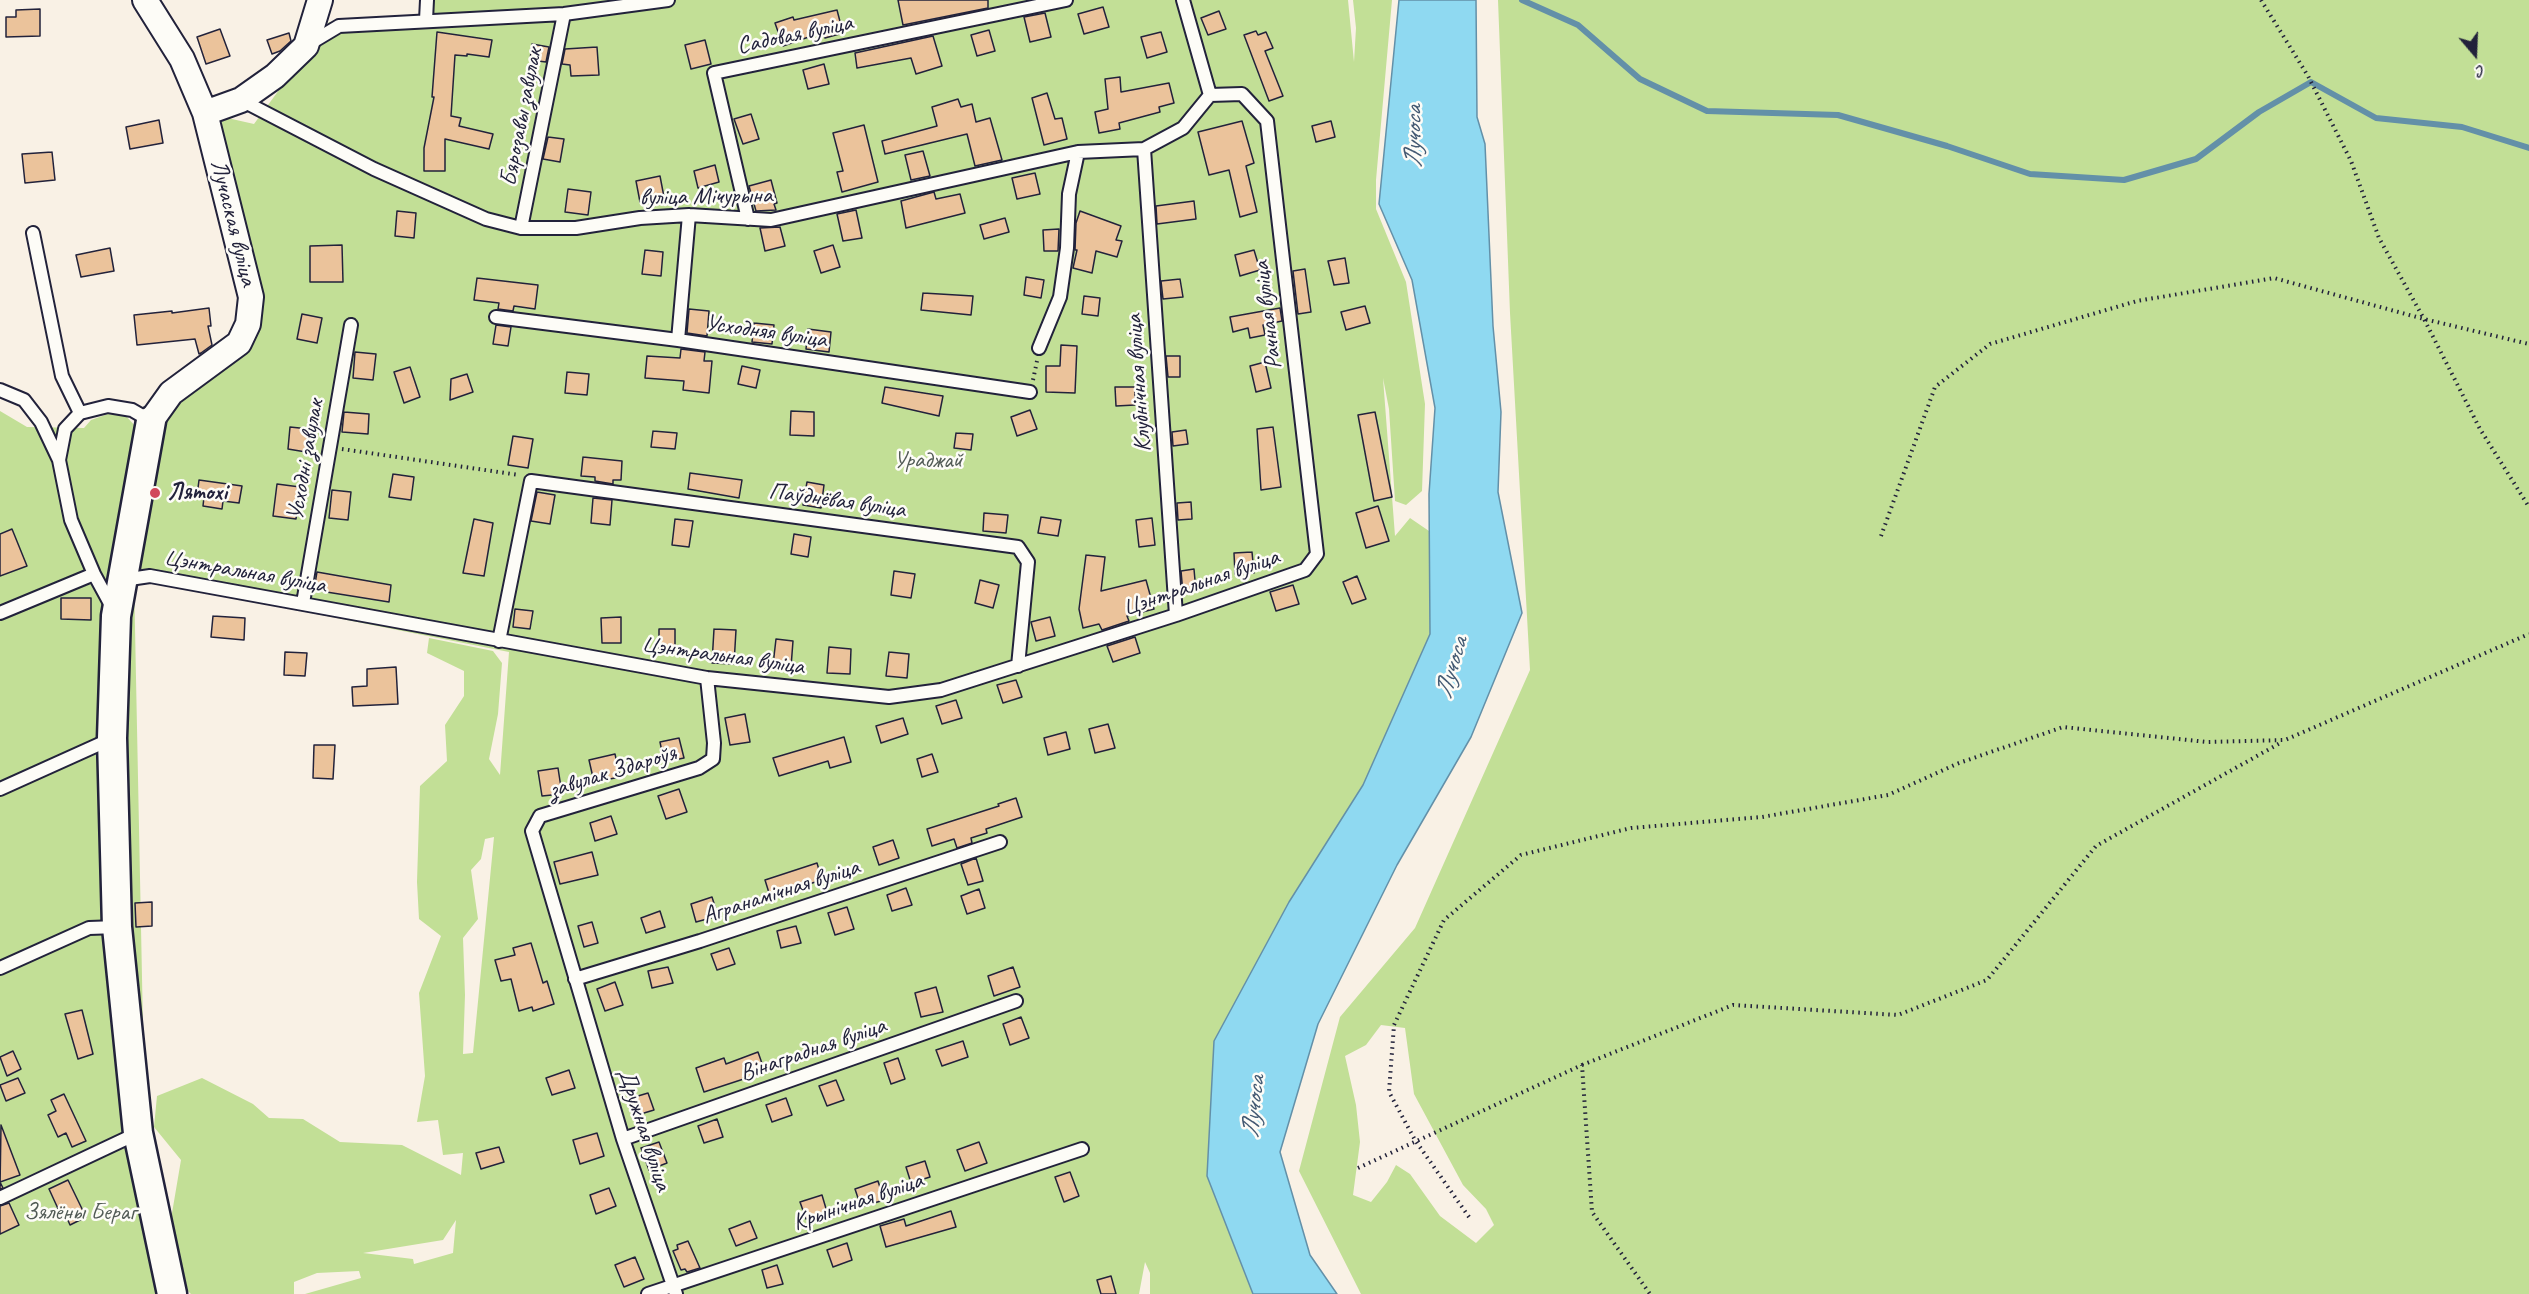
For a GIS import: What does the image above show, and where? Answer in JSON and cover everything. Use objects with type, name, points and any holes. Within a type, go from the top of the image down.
[{"type":"street","name":"Лучаская вуліца","points":[[145,0],[182,59],[205,112],[251,297],[248,324],[238,343],[171,393],[151,421]]},
{"type":"street","points":[[205,112],[241,100],[275,76],[306,46],[320,0]]},
{"type":"street","points":[[151,421],[116,616],[112,738],[117,927],[138,1133],[172,1294]]},
{"type":"lane","points":[[426,20],[427,0]]},
{"type":"lane","points":[[306,46],[339,26],[564,14],[621,4],[668,0]]},
{"type":"lane","name":"Садовая вуліца","points":[[748,219],[714,73],[1066,0]]},
{"type":"lane","points":[[1183,0],[1210,95]]},
{"type":"lane","name":"Бярозавы завулак","points":[[521,228],[564,14]]},
{"type":"lane","name":"Рачная вуліца","points":[[1210,95],[1242,94],[1267,121],[1317,554],[1305,570]]},
{"type":"lane","name":"вуліца Мічурына","points":[[241,100],[374,169],[486,219],[521,228],[576,228],[640,218],[689,215],[771,220],[1078,152],[1144,149],[1183,128],[1210,95]]},
{"type":"lane","name":"Клубнічная вуліца","points":[[1144,149],[1176,615]]},
{"type":"lane","points":[[1040,348],[1060,297],[1069,194],[1078,152]]},
{"type":"lane","points":[[678,340],[689,215]]},
{"type":"lane","points":[[33,233],[62,376],[80,413]]},
{"type":"lane","name":"Усходняя вуліца","points":[[496,317],[678,340],[1030,392]]},
{"type":"lane","name":"Усходні завулак","points":[[303,603],[351,325]]},
{"type":"lane","points":[[0,390],[24,400],[41,422],[59,460],[71,520],[94,574],[116,616]]},
{"type":"lane","points":[[59,460],[65,429],[80,413],[108,406],[132,410],[151,421]]},
{"type":"lane","points":[[499,641],[531,481]]},
{"type":"lane","name":"Паўднёвая вуліца","points":[[531,481],[1018,547],[1028,562],[1018,666]]},
{"type":"lane","name":"Цэнтральная вуліца","points":[[123,580],[150,576],[707,678],[889,697],[941,690],[1176,615],[1305,570]]},
{"type":"lane","points":[[0,613],[94,574]]},
{"type":"lane","name":"завулак Здароўя","points":[[575,979],[532,831],[540,816],[699,768],[713,759],[714,742],[707,678]]},
{"type":"lane","points":[[0,789],[112,738]]},
{"type":"lane","name":"Агранамічная вуліца","points":[[575,979],[999,842]]},
{"type":"lane","points":[[0,968],[89,928],[117,927]]},
{"type":"lane","name":"Дружная вуліца","points":[[575,979],[623,1139],[675,1290]]},
{"type":"lane","name":"Вінаградная вуліца","points":[[623,1139],[1016,1001]]},
{"type":"lane","points":[[0,1198],[138,1133]]},
{"type":"lane","name":"Крынічная вуліца","points":[[648,1294],[675,1290],[1082,1149]]},
{"type":"path","points":[[2260,0],[2308,76],[2351,161],[2379,238],[2424,319],[2480,429],[2529,507]]},
{"type":"path","points":[[1881,536],[1935,387],[1990,344],[2137,301],[2274,278],[2424,319],[2529,344]]},
{"type":"path","points":[[1030,392],[1040,348]]},
{"type":"path","points":[[330,448],[519,475],[531,481]]},
{"type":"path","points":[[1358,1167],[1582,1065],[1733,1005],[1898,1015],[1987,980],[2096,846],[2285,740],[2529,634]]},
{"type":"path","points":[[1469,1217],[1414,1140],[1389,1092],[1394,1025],[1444,920],[1521,855],[1631,828],[1762,817],[1887,795],[1959,763],[2063,727],[2207,742],[2285,740]]},
{"type":"path","points":[[1582,1065],[1592,1212],[1650,1294]]},
{"type":"green space","name":"Ураджай","points":[[421,0],[1348,0],[1354,62],[1356,28],[1353,0],[1392,0],[1376,180],[1376,209],[1406,282],[1425,404],[1422,491],[1406,505],[1395,501],[1389,409],[1383,378],[1395,536],[1410,518],[1429,531],[1430,634],[1363,785],[1289,902],[1214,1041],[1207,1176],[1253,1294],[1150,1294],[1150,1273],[1145,1262],[1139,1294],[305,1294],[361,1278],[359,1271],[317,1273],[294,1282],[294,1294],[191,1294],[188,1291],[171,1219],[181,1160],[154,1127],[157,1096],[202,1078],[253,1104],[269,1118],[303,1119],[340,1142],[402,1145],[461,1175],[463,1153],[443,1155],[438,1120],[417,1122],[425,1076],[419,993],[441,936],[419,919],[417,882],[420,786],[447,761],[445,725],[464,696],[464,671],[427,653],[429,638],[493,651],[502,663],[498,714],[489,759],[500,775],[509,652],[134,578],[145,1127],[184,1294],[0,1294],[0,411],[27,427],[84,428],[91,420],[108,414],[126,416],[136,427],[156,429],[188,395],[259,299],[218,134],[223,117],[254,124],[329,22],[420,17]],"holes":[[[494,837],[473,1053],[463,1054],[465,995],[463,938],[478,919],[471,870],[481,859],[485,839]],[[456,1220],[453,1253],[414,1264],[413,1259],[363,1253],[443,1240]]]},
{"type":"green space","points":[[1498,0],[2529,0],[2529,1294],[1361,1294],[1299,1171],[1340,1017],[1415,928],[1530,670],[1510,313]],"holes":[[[1381,1025],[1405,1028],[1414,1094],[1463,1185],[1486,1209],[1494,1225],[1476,1243],[1440,1216],[1410,1174],[1396,1165],[1387,1182],[1371,1202],[1353,1195],[1360,1142],[1356,1105],[1345,1056],[1366,1045]]]},
{"type":"water","name":"Лучоса","points":[[1399,0],[1476,0],[1477,117],[1485,144],[1493,326],[1501,412],[1498,492],[1522,613],[1471,737],[1397,865],[1318,1024],[1280,1152],[1310,1255],[1337,1294],[1253,1294],[1207,1176],[1214,1041],[1289,902],[1363,785],[1430,634],[1429,494],[1435,408],[1412,280],[1379,204]]},
{"type":"building","points":[[898,0],[988,0],[988,8],[903,25]]},
{"type":"building","points":[[1103,7],[1109,27],[1084,34],[1078,14]]},
{"type":"building","points":[[40,9],[40,36],[6,37],[6,17],[16,17],[16,10]]},
{"type":"building","points":[[837,10],[843,33],[825,38],[823,32],[783,46],[775,23],[793,17],[794,20]]},
{"type":"building","points":[[1219,11],[1226,29],[1208,35],[1201,18]]},
{"type":"building","points":[[1045,13],[1051,37],[1030,42],[1024,17]]},
{"type":"building","points":[[220,29],[230,56],[206,64],[197,37]]},
{"type":"building","points":[[989,30],[995,51],[977,56],[971,35]]},
{"type":"building","points":[[1256,31],[1258,35],[1266,32],[1273,48],[1265,51],[1283,96],[1269,101],[1244,35]]},
{"type":"building","points":[[437,32],[492,40],[489,57],[455,55],[451,116],[461,118],[459,126],[493,134],[489,149],[445,139],[445,171],[424,171],[424,148],[434,97],[432,97]]},
{"type":"building","points":[[1161,32],[1167,52],[1147,58],[1141,37]]},
{"type":"building","points":[[289,33],[291,41],[280,51],[272,54],[267,40]]},
{"type":"building","points":[[933,36],[942,66],[916,74],[911,58],[857,68],[855,53]]},
{"type":"building","points":[[705,40],[711,64],[691,69],[685,45]]},
{"type":"building","points":[[532,44],[549,47],[546,62],[530,60]]},
{"type":"building","points":[[597,47],[599,75],[571,76],[570,65],[562,64],[565,49]]},
{"type":"building","points":[[824,64],[829,84],[808,89],[803,70]]},
{"type":"building","points":[[1120,77],[1121,92],[1169,83],[1174,103],[1159,107],[1160,112],[1119,123],[1120,129],[1099,133],[1095,112],[1108,109],[1105,79]]},
{"type":"building","points":[[1047,93],[1055,119],[1062,118],[1067,139],[1044,145],[1032,98]]},
{"type":"building","points":[[958,99],[961,107],[972,104],[976,122],[990,118],[1002,160],[975,166],[967,134],[885,154],[882,141],[937,126],[932,107]]},
{"type":"building","points":[[751,114],[759,139],[743,144],[734,119]]},
{"type":"building","points":[[159,120],[163,143],[130,149],[126,127]]},
{"type":"building","points":[[1242,121],[1254,163],[1246,166],[1257,212],[1240,217],[1229,170],[1209,175],[1198,132]]},
{"type":"building","points":[[1331,121],[1335,137],[1316,142],[1312,126]]},
{"type":"building","points":[[864,125],[878,182],[842,192],[837,172],[843,171],[833,133]]},
{"type":"building","points":[[548,137],[564,139],[560,162],[543,159]]},
{"type":"building","points":[[923,151],[930,176],[911,180],[905,155]]},
{"type":"building","points":[[52,152],[55,180],[25,183],[22,154]]},
{"type":"building","points":[[715,165],[719,182],[698,188],[694,171]]},
{"type":"building","points":[[1035,173],[1040,194],[1017,199],[1012,178]]},
{"type":"building","points":[[660,176],[664,197],[640,202],[636,181]]},
{"type":"building","points":[[771,180],[777,203],[774,204],[776,210],[756,211],[749,186]]},
{"type":"building","points":[[568,189],[591,192],[588,215],[565,212]]},
{"type":"building","points":[[934,192],[936,199],[960,194],[965,213],[906,228],[901,201]]},
{"type":"building","points":[[1194,201],[1196,219],[1157,224],[1156,206]]},
{"type":"building","points":[[856,210],[862,238],[843,241],[837,214]]},
{"type":"building","points":[[397,211],[416,213],[414,238],[395,236]]},
{"type":"building","points":[[1080,211],[1121,226],[1116,240],[1122,241],[1117,257],[1096,251],[1092,273],[1073,268],[1077,250],[1075,250],[1076,223]]},
{"type":"building","points":[[1005,218],[1009,232],[984,239],[980,225]]},
{"type":"building","points":[[780,227],[785,246],[765,251],[760,228]]},
{"type":"building","points":[[1059,229],[1058,251],[1044,251],[1043,230]]},
{"type":"building","points":[[342,245],[343,282],[310,282],[310,246]]},
{"type":"building","points":[[833,245],[840,267],[821,273],[814,251]]},
{"type":"building","points":[[110,248],[114,271],[81,277],[76,255]]},
{"type":"building","points":[[645,250],[663,252],[661,276],[642,274]]},
{"type":"building","points":[[1254,250],[1260,270],[1240,276],[1235,255]]},
{"type":"building","points":[[1345,258],[1349,283],[1334,285],[1328,261]]},
{"type":"building","points":[[1305,269],[1311,312],[1298,314],[1293,271]]},
{"type":"building","points":[[1026,277],[1044,280],[1041,298],[1024,295]]},
{"type":"building","points":[[477,278],[538,285],[535,309],[514,306],[513,311],[498,309],[499,303],[474,300]]},
{"type":"building","points":[[1180,279],[1183,297],[1163,299],[1161,281]]},
{"type":"building","points":[[923,293],[973,296],[971,315],[921,310]]},
{"type":"building","points":[[1084,296],[1100,298],[1098,316],[1082,314]]},
{"type":"building","points":[[1365,306],[1370,323],[1346,330],[1341,312]]},
{"type":"building","points":[[209,308],[211,326],[208,326],[212,345],[201,353],[199,354],[195,339],[137,345],[134,315]]},
{"type":"building","points":[[1280,308],[1282,321],[1263,325],[1265,335],[1250,338],[1248,328],[1233,332],[1230,317]]},
{"type":"building","points":[[689,309],[709,311],[707,336],[687,333]]},
{"type":"building","points":[[302,314],[322,318],[317,343],[297,339]]},
{"type":"building","points":[[754,323],[774,325],[772,344],[752,342]]},
{"type":"building","points":[[496,325],[511,327],[508,346],[493,344]]},
{"type":"building","points":[[808,329],[831,332],[829,352],[806,349]]},
{"type":"building","points":[[1061,345],[1077,346],[1075,393],[1046,392],[1046,366],[1060,366]]},
{"type":"building","points":[[681,349],[705,352],[704,361],[712,361],[709,393],[683,390],[684,381],[645,378],[647,356],[680,358]]},
{"type":"building","points":[[355,352],[376,354],[373,380],[353,378]]},
{"type":"building","points":[[1166,356],[1180,356],[1180,377],[1168,377]]},
{"type":"building","points":[[1265,362],[1271,388],[1256,392],[1250,366]]},
{"type":"building","points":[[742,366],[760,370],[756,388],[738,384]]},
{"type":"building","points":[[410,367],[420,397],[404,403],[394,372]]},
{"type":"building","points":[[567,372],[589,374],[587,395],[565,393]]},
{"type":"building","points":[[467,374],[473,392],[450,400],[451,379]]},
{"type":"building","points":[[885,387],[943,396],[939,416],[882,403]]},
{"type":"building","points":[[1115,387],[1135,387],[1135,405],[1116,406]]},
{"type":"building","points":[[1030,410],[1037,429],[1017,436],[1011,417]]},
{"type":"building","points":[[791,411],[814,412],[814,436],[790,435]]},
{"type":"building","points":[[344,412],[369,414],[368,434],[342,432]]},
{"type":"building","points":[[1375,412],[1392,497],[1374,501],[1358,415]]},
{"type":"building","points":[[290,427],[309,429],[306,452],[288,449]]},
{"type":"building","points":[[1273,427],[1281,487],[1261,490],[1257,429]]},
{"type":"building","points":[[1186,430],[1188,444],[1173,446],[1172,432]]},
{"type":"building","points":[[653,431],[677,433],[675,449],[651,447]]},
{"type":"building","points":[[956,433],[973,434],[971,450],[954,448]]},
{"type":"building","points":[[513,436],[533,439],[528,468],[508,465]]},
{"type":"building","points":[[583,457],[622,461],[621,480],[613,480],[613,484],[595,481],[595,477],[581,476]]},
{"type":"building","points":[[690,473],[742,480],[739,498],[688,489]]},
{"type":"building","points":[[393,474],[414,477],[411,500],[389,497]]},
{"type":"building","points":[[199,480],[242,486],[239,503],[223,501],[222,509],[203,506],[204,497],[197,496]]},
{"type":"building","points":[[807,482],[824,485],[821,508],[803,505]]},
{"type":"building","points":[[277,484],[300,487],[296,519],[273,516]]},
{"type":"building","points":[[332,490],[351,492],[348,520],[329,518]]},
{"type":"building","points":[[537,492],[555,495],[550,524],[531,521]]},
{"type":"building","points":[[593,498],[612,500],[610,525],[591,523]]},
{"type":"building","points":[[1191,502],[1192,519],[1178,520],[1177,503]]},
{"type":"building","points":[[1378,506],[1389,541],[1366,548],[1356,513]]},
{"type":"building","points":[[984,513],[1008,515],[1006,533],[983,531]]},
{"type":"building","points":[[1041,517],[1061,520],[1058,536],[1038,533]]},
{"type":"building","points":[[1152,518],[1155,545],[1139,547],[1136,520]]},
{"type":"building","points":[[474,519],[493,523],[484,576],[463,573]]},
{"type":"building","points":[[675,519],[693,521],[689,547],[672,545]]},
{"type":"building","points":[[12,529],[27,566],[0,576],[0,534]]},
{"type":"building","points":[[794,534],[811,537],[808,557],[791,554]]},
{"type":"building","points":[[1252,552],[1254,573],[1235,574],[1234,553]]},
{"type":"building","points":[[1086,555],[1105,557],[1101,591],[1146,580],[1154,609],[1127,616],[1129,621],[1102,630],[1099,624],[1083,628],[1079,609]]},
{"type":"building","points":[[1194,569],[1196,592],[1183,593],[1181,571]]},
{"type":"building","points":[[894,571],[915,574],[911,598],[891,595]]},
{"type":"building","points":[[317,572],[391,585],[389,602],[314,590]]},
{"type":"building","points":[[1357,576],[1366,599],[1352,604],[1343,582]]},
{"type":"building","points":[[980,580],[999,585],[993,608],[975,603]]},
{"type":"building","points":[[1293,585],[1299,604],[1276,611],[1270,592]]},
{"type":"building","points":[[61,598],[91,598],[91,620],[61,619]]},
{"type":"building","points":[[515,609],[533,611],[530,629],[513,627]]},
{"type":"building","points":[[213,616],[245,618],[244,640],[211,637]]},
{"type":"building","points":[[621,617],[621,643],[602,643],[601,618]]},
{"type":"building","points":[[1050,617],[1055,636],[1036,641],[1031,622]]},
{"type":"building","points":[[659,629],[675,629],[675,653],[659,653]]},
{"type":"building","points":[[714,629],[736,630],[734,664],[712,663]]},
{"type":"building","points":[[1135,637],[1140,653],[1113,662],[1107,646]]},
{"type":"building","points":[[776,639],[793,641],[791,667],[773,665]]},
{"type":"building","points":[[829,647],[851,649],[850,674],[827,673]]},
{"type":"building","points":[[285,652],[307,653],[305,676],[284,675]]},
{"type":"building","points":[[889,652],[909,654],[907,678],[886,676]]},
{"type":"building","points":[[396,667],[398,704],[353,706],[352,687],[367,686],[367,669]]},
{"type":"building","points":[[1016,680],[1022,697],[1003,703],[997,685]]},
{"type":"building","points":[[956,700],[962,718],[942,724],[936,706]]},
{"type":"building","points":[[745,714],[750,742],[730,745],[725,718]]},
{"type":"building","points":[[903,718],[908,734],[881,743],[876,726]]},
{"type":"building","points":[[1108,724],[1115,748],[1095,753],[1089,729]]},
{"type":"building","points":[[1066,732],[1070,749],[1048,755],[1044,738]]},
{"type":"building","points":[[844,737],[851,762],[830,768],[828,761],[779,776],[773,758]]},
{"type":"building","points":[[679,738],[684,758],[664,762],[660,742]]},
{"type":"building","points":[[314,745],[335,745],[333,779],[313,778]]},
{"type":"building","points":[[615,754],[620,777],[594,782],[589,760]]},
{"type":"building","points":[[932,754],[938,772],[922,777],[917,759]]},
{"type":"building","points":[[558,768],[562,794],[542,796],[538,771]]},
{"type":"building","points":[[679,789],[687,812],[666,819],[658,796]]},
{"type":"building","points":[[1016,798],[1022,817],[986,829],[987,833],[971,838],[972,843],[957,848],[954,839],[932,846],[927,829],[999,806],[998,804]]},
{"type":"building","points":[[611,816],[617,834],[595,841],[590,823]]},
{"type":"building","points":[[893,840],[899,858],[879,865],[873,847]]},
{"type":"building","points":[[592,852],[598,875],[560,884],[554,862]]},
{"type":"building","points":[[976,858],[983,881],[968,885],[961,864]]},
{"type":"building","points":[[817,863],[822,880],[770,896],[765,880]]},
{"type":"building","points":[[906,888],[912,905],[892,911],[887,895]]},
{"type":"building","points":[[979,889],[985,908],[967,914],[961,896]]},
{"type":"building","points":[[712,897],[718,916],[696,922],[691,904]]},
{"type":"building","points":[[152,902],[152,926],[136,927],[135,903]]},
{"type":"building","points":[[847,907],[854,929],[835,935],[828,913]]},
{"type":"building","points":[[660,911],[665,927],[646,933],[641,918]]},
{"type":"building","points":[[592,922],[598,943],[584,947],[578,926]]},
{"type":"building","points":[[796,926],[801,943],[781,948],[777,931]]},
{"type":"building","points":[[531,943],[543,983],[547,981],[554,1004],[533,1011],[532,1007],[519,1011],[511,979],[501,981],[495,960],[515,955],[513,948]]},
{"type":"building","points":[[729,948],[735,964],[717,970],[711,954]]},
{"type":"building","points":[[668,967],[673,983],[652,988],[648,971]]},
{"type":"building","points":[[1013,967],[1020,987],[994,996],[988,976]]},
{"type":"building","points":[[615,982],[623,1005],[605,1011],[597,989]]},
{"type":"building","points":[[936,987],[943,1012],[921,1017],[915,993]]},
{"type":"building","points":[[82,1010],[93,1054],[78,1059],[65,1014]]},
{"type":"building","points":[[1021,1017],[1029,1038],[1010,1045],[1003,1024]]},
{"type":"building","points":[[963,1041],[968,1057],[942,1066],[936,1050]]},
{"type":"building","points":[[13,1051],[21,1069],[7,1076],[0,1057]]},
{"type":"building","points":[[758,1052],[765,1072],[704,1092],[696,1068],[724,1058],[726,1064]]},
{"type":"building","points":[[898,1058],[905,1079],[891,1084],[884,1063]]},
{"type":"building","points":[[569,1070],[575,1088],[552,1095],[546,1078]]},
{"type":"building","points":[[18,1078],[25,1093],[6,1101],[0,1085]]},
{"type":"building","points":[[836,1080],[844,1100],[827,1106],[819,1086]]},
{"type":"building","points":[[648,1093],[654,1110],[634,1116],[628,1099]]},
{"type":"building","points":[[64,1094],[86,1141],[72,1147],[66,1133],[58,1137],[48,1115],[56,1111],[51,1100]]},
{"type":"building","points":[[786,1098],[792,1115],[772,1122],[766,1105]]},
{"type":"building","points":[[717,1119],[723,1137],[704,1143],[698,1126]]},
{"type":"building","points":[[1,1125],[20,1175],[0,1182]]},
{"type":"building","points":[[597,1133],[604,1156],[580,1164],[573,1140]]},
{"type":"building","points":[[659,1142],[667,1163],[649,1170],[641,1148]]},
{"type":"building","points":[[979,1142],[987,1163],[965,1171],[957,1150]]},
{"type":"building","points":[[499,1147],[504,1162],[481,1169],[476,1153]]},
{"type":"building","points":[[925,1161],[930,1177],[911,1183],[906,1167]]},
{"type":"building","points":[[1070,1172],[1079,1196],[1064,1202],[1055,1177]]},
{"type":"building","points":[[68,1180],[86,1217],[70,1225],[64,1211],[60,1213],[49,1189]]},
{"type":"building","points":[[878,1181],[884,1200],[861,1207],[855,1189]]},
{"type":"building","points":[[609,1188],[616,1206],[596,1214],[590,1195]]},
{"type":"building","points":[[822,1195],[827,1212],[806,1219],[800,1202]]},
{"type":"building","points":[[9,1203],[19,1225],[0,1234],[0,1206]]},
{"type":"building","points":[[951,1211],[956,1227],[886,1247],[880,1226],[904,1219],[906,1226]]},
{"type":"building","points":[[750,1221],[757,1238],[736,1246],[729,1229]]},
{"type":"building","points":[[688,1241],[700,1268],[687,1272],[685,1269],[681,1270],[673,1251],[678,1249],[677,1245]]},
{"type":"building","points":[[847,1243],[852,1260],[833,1267],[827,1250]]},
{"type":"building","points":[[635,1257],[644,1279],[624,1287],[615,1265]]},
{"type":"building","points":[[777,1265],[783,1284],[767,1288],[762,1270]]},
{"type":"building","points":[[1111,1276],[1116,1294],[1101,1294],[1097,1280]]},
{"type":"waterway","points":[[1522,0],[1578,25],[1640,79],[1707,111],[1838,115],[1947,146],[2030,174],[2124,180],[2196,159],[2259,112],[2311,82],[2376,118],[2462,127],[2529,148]]},
{"type":"place","name":"Лятохі","points":[[155,493]]},
{"type":"park label","name":"Зялёны Бераг","points":[[80,1213]]}]
